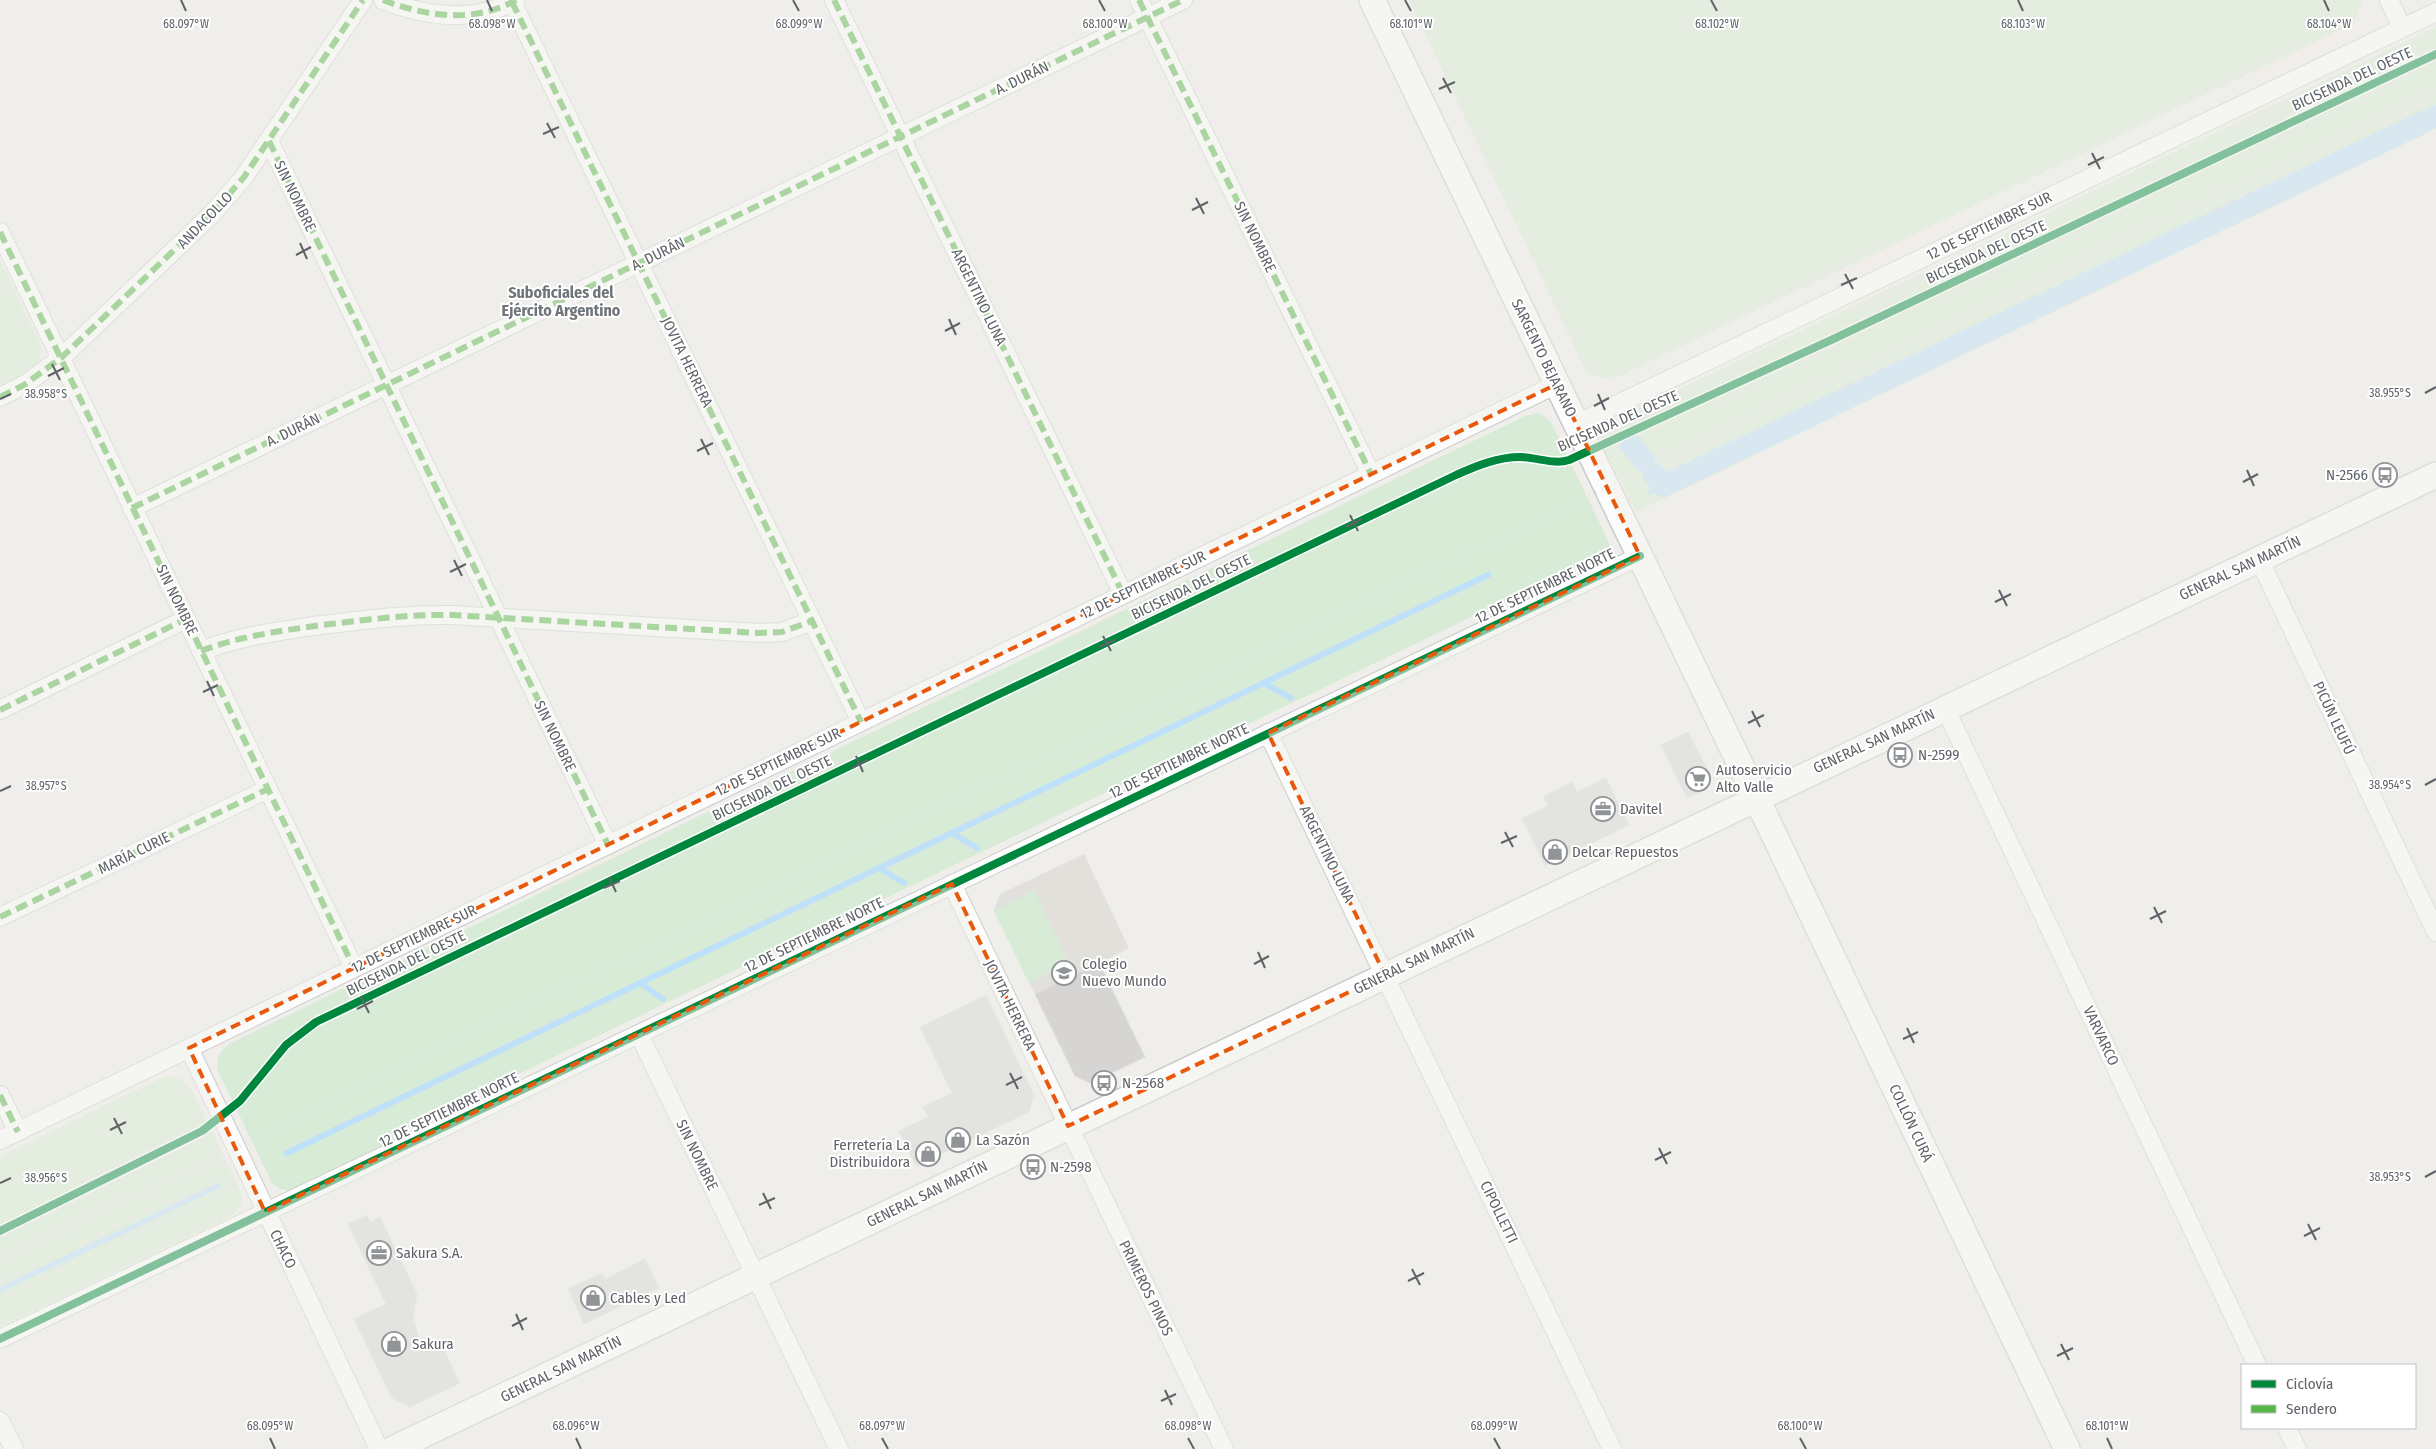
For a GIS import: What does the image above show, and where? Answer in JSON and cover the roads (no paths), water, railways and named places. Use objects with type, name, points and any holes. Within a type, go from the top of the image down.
[{"type":"main road","name":"SARGENTO BEJARANO","points":[[1372,0],[1756,797]]},
{"type":"main road","name":"GENERAL SAN MARTÍN","points":[[393,1449],[1756,797],[2436,475]]},
{"type":"main road","name":"COLLÓN CURÁ","points":[[1756,797],[2067,1449]]},
{"type":"street","name":"ANDACOLLO","points":[[0,397],[24,385],[60,358],[212,214],[244,177],[363,0]]},
{"type":"street","points":[[383,0],[404,8],[431,14],[458,15],[486,11],[514,1]]},
{"type":"street","name":"ARGENTINO LUNA","points":[[834,0],[1123,594]]},
{"type":"street","name":"SIN NOMBRE","points":[[1139,0],[1371,474]]},
{"type":"street","name":"A. DURÁN","points":[[132,508],[1183,0]]},
{"type":"street","points":[[2389,0],[2402,28]]},
{"type":"street","name":"JOVITA HERRERA","points":[[514,1],[638,263],[861,722]]},
{"type":"street","name":"12 DE SEPTIEMBRE SUR","points":[[1576,424],[2436,12]]},
{"type":"street","name":"SIN NOMBRE","points":[[269,141],[608,845]]},
{"type":"street","name":"SIN NOMBRE","points":[[0,232],[354,968]]},
{"type":"street","name":"12 DE SEPTIEMBRE SUR","points":[[0,1140],[1557,384]]},
{"type":"street","name":"12 DE SEPTIEMBRE NORTE","points":[[0,1339],[1640,556]]},
{"type":"street","name":"PICÚN LEUFÚ","points":[[2259,559],[2436,932]]},
{"type":"street","points":[[201,650],[250,636],[389,616],[429,614],[765,633],[782,632],[812,621]]},
{"type":"street","points":[[0,710],[186,619]]},
{"type":"street","name":"VARVARCO","points":[[1946,708],[2258,1364]]},
{"type":"street","name":"ARGENTINO LUNA","points":[[1268,733],[1385,975]]},
{"type":"street","name":"MARÍA CURIE","points":[[0,917],[268,789]]},
{"type":"street","name":"JOVITA HERRERA","points":[[952,884],[1068,1126]]},
{"type":"street","name":"CIPOLLETTI","points":[[1385,975],[1612,1449]]},
{"type":"street","name":"SIN NOMBRE","points":[[639,1034],[839,1449]]},
{"type":"street","name":"CHACO","points":[[189,1048],[265,1212],[379,1449]]},
{"type":"street","points":[[0,1095],[18,1132]]},
{"type":"street","name":"PRIMEROS PINOS","points":[[1068,1126],[1224,1449]]},
{"type":"street","points":[[0,1421],[14,1449]]},
{"type":"street","points":[[2287,1429],[2297,1449]]},
{"type":"waterway","points":[[1653,473],[1663,486],[2436,116]]},
{"type":"waterway","points":[[1630,443],[1644,461]]},
{"type":"waterway","points":[[1651,492],[1663,486]]},
{"type":"waterway","points":[[287,1153],[1488,575]]},
{"type":"waterway","points":[[1264,683],[1291,698]]},
{"type":"waterway","points":[[952,833],[977,848]]},
{"type":"waterway","points":[[879,868],[904,883]]},
{"type":"waterway","points":[[640,983],[663,999]]},
{"type":"waterway","points":[[0,1290],[218,1186]]},
{"type":"railway","points":[[0,1261],[1607,487],[2436,91]]},
{"type":"place","name":"N-2566","points":[[2385,475]]},
{"type":"place","name":"N-2599","points":[[1900,755]]},
{"type":"place","name":"Autoservicio Alto Valle","points":[[1698,779]]},
{"type":"place","name":"Davitel","points":[[1603,809]]},
{"type":"place","name":"Delcar Repuestos","points":[[1555,852]]},
{"type":"place","name":"Colegio Nuevo Mundo","points":[[1064,973]]},
{"type":"place","name":"N-2568","points":[[1104,1083]]},
{"type":"place","name":"La Sazón","points":[[958,1140]]},
{"type":"place","name":"Ferretería La Distribuidora","points":[[928,1154]]},
{"type":"place","name":"N-2598","points":[[1033,1167]]},
{"type":"place","name":"Sakura S.A.","points":[[379,1253]]},
{"type":"place","name":"Cables y Led","points":[[593,1298]]},
{"type":"place","name":"Sakura","points":[[394,1344]]},
{"type":"district","name":"Suboficiales del Ejército Argentino","points":[[561,301]]}]
